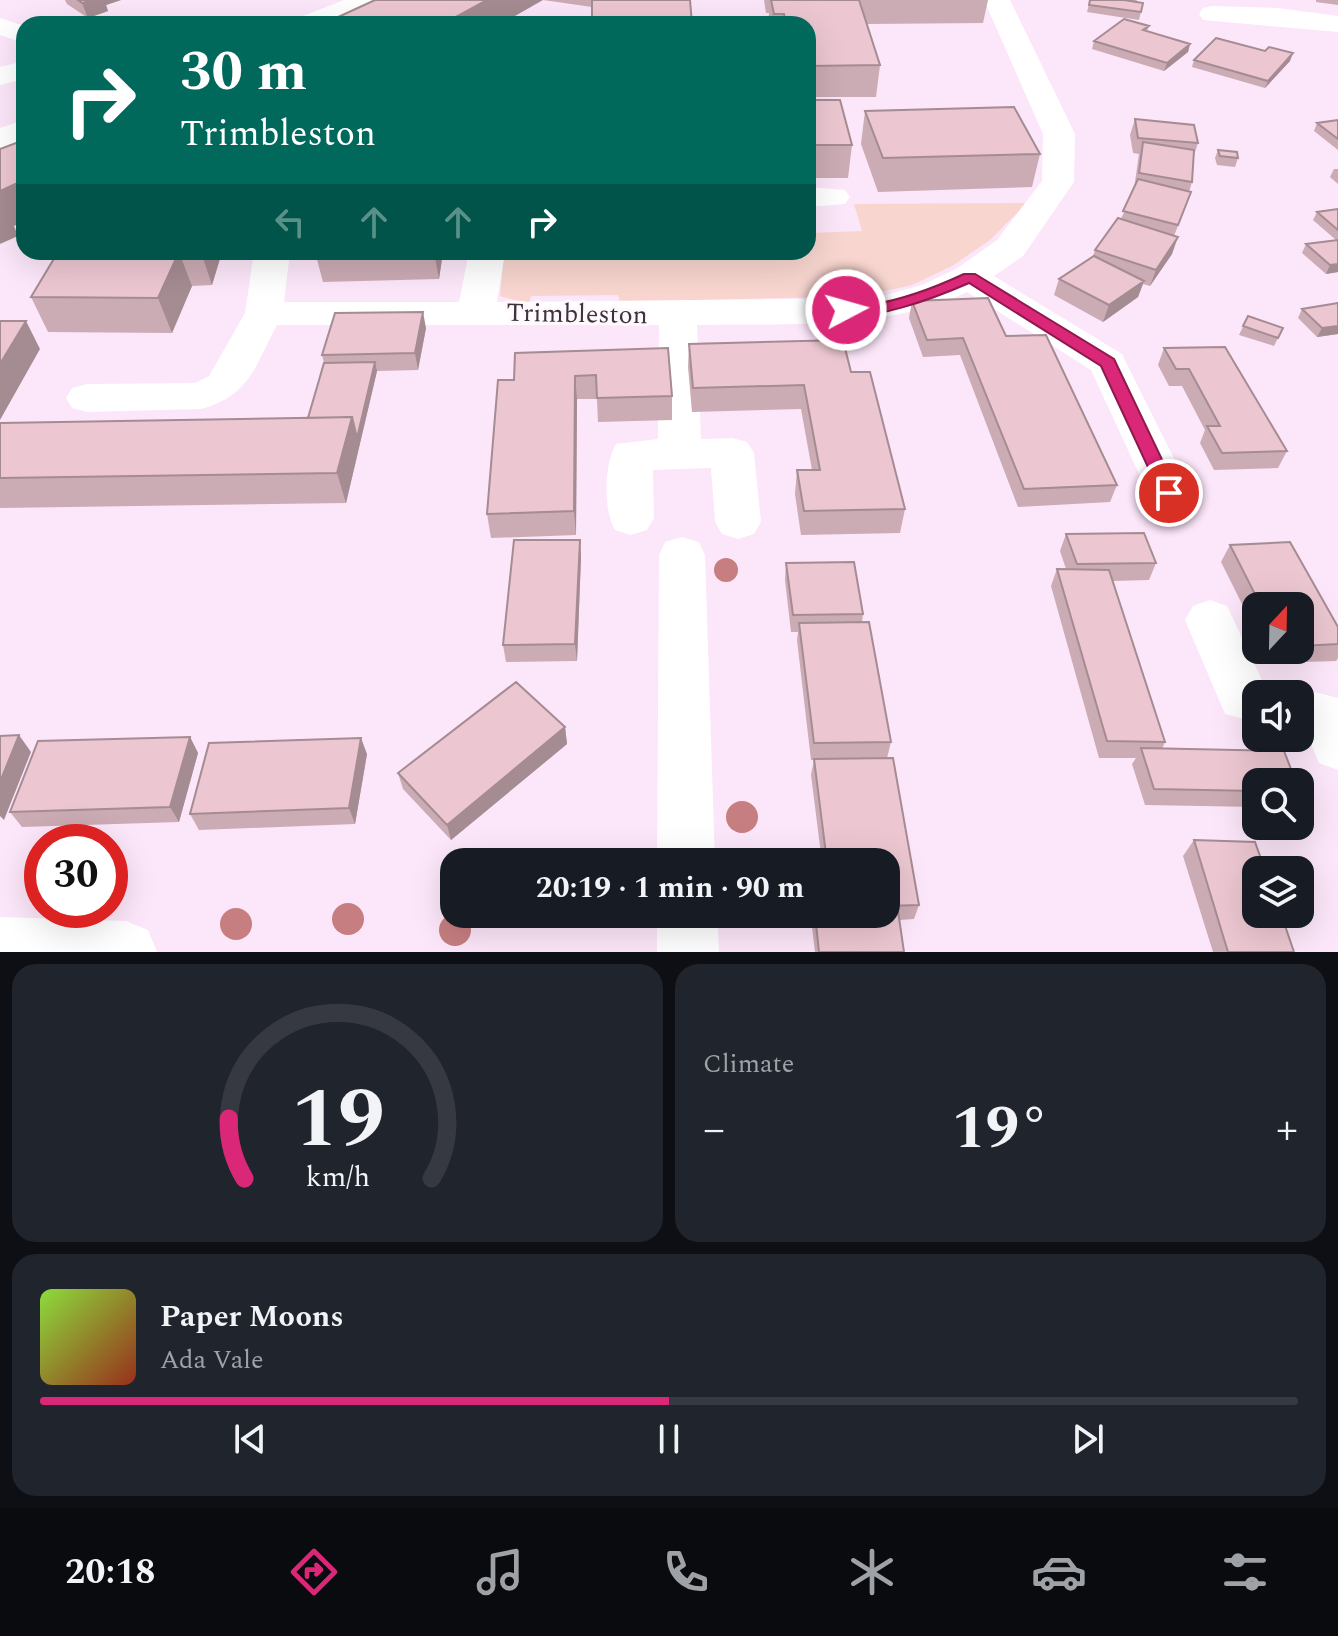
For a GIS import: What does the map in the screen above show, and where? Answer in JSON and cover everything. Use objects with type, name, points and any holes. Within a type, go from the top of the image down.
[{"type":"street","points":[[328,16],[367,0]]},
{"type":"street","name":"Trimbleston","points":[[264,313],[678,314],[874,309],[935,293],[969,277],[1010,248],[1058,182],[1059,134],[997,0]]},
{"type":"street","points":[[1212,14],[1278,16],[1338,24]]},
{"type":"street","points":[[87,398],[201,396],[224,385],[264,313],[271,260]]},
{"type":"street","name":"Trimbleston","points":[[476,312],[486,260]]},
{"type":"street","points":[[969,277],[1108,363],[1169,493]]},
{"type":"street","name":"Trimbleston","points":[[678,314],[680,453]]},
{"type":"street","points":[[631,518],[631,455],[732,453],[738,522]]},
{"type":"street","points":[[682,555],[686,848]]},
{"type":"street","points":[[1210,620],[1242,693]]},
{"type":"street","points":[[1314,713],[1329,717],[1338,746]]},
{"type":"street","points":[[687,928],[688,952]]},
{"type":"street","points":[[0,948],[126,952]]},
{"type":"shaded area","points":[[1027,203],[990,240],[952,266],[912,285],[864,296],[620,302],[618,295],[531,296],[529,304],[500,296],[503,260],[816,260],[816,233],[862,231],[854,204]]},
{"type":"building","points":[[375,0],[487,0],[458,16],[340,16]]},
{"type":"building","points":[[592,0],[690,0],[691,16],[592,16]]},
{"type":"building","points":[[771,0],[859,0],[880,65],[816,66],[816,16],[774,14]]},
{"type":"building","points":[[1090,0],[1143,3],[1141,12],[1089,5]]},
{"type":"building","points":[[1124,19],[1149,26],[1143,30],[1190,44],[1167,63],[1094,41]]},
{"type":"building","points":[[1216,38],[1265,51],[1269,47],[1293,53],[1268,81],[1194,60]]},
{"type":"building","points":[[816,100],[840,100],[852,145],[816,145]]},
{"type":"building","points":[[1014,107],[1040,154],[883,158],[865,111]]},
{"type":"building","points":[[1135,119],[1194,125],[1198,143],[1138,138]]},
{"type":"building","points":[[1338,120],[1338,139],[1317,123]]},
{"type":"building","points":[[1143,142],[1194,150],[1192,182],[1139,173]]},
{"type":"building","points":[[16,143],[16,184],[0,191],[0,149]]},
{"type":"building","points":[[1218,150],[1237,152],[1238,158],[1220,156]]},
{"type":"building","points":[[1138,179],[1191,192],[1178,225],[1123,211]]},
{"type":"building","points":[[1338,209],[1338,230],[1317,212]]},
{"type":"building","points":[[1118,218],[1178,237],[1156,270],[1095,250]]},
{"type":"building","points":[[1338,240],[1338,264],[1330,265],[1306,244]]},
{"type":"building","points":[[1094,256],[1144,281],[1109,305],[1059,279]]},
{"type":"building","points":[[53,260],[175,260],[158,298],[31,297]]},
{"type":"building","points":[[988,298],[1006,336],[1046,335],[1117,485],[1024,489],[963,338],[927,340],[912,301]]},
{"type":"building","points":[[1338,303],[1338,326],[1322,328],[1302,309]]},
{"type":"building","points":[[423,312],[415,353],[322,355],[335,313]]},
{"type":"building","points":[[1248,316],[1283,328],[1278,338],[1243,326]]},
{"type":"building","points":[[0,321],[26,321],[0,364]]},
{"type":"building","points":[[843,340],[851,372],[870,372],[905,509],[804,511],[797,470],[820,470],[804,385],[693,388],[689,344]]},
{"type":"building","points":[[1225,347],[1287,451],[1222,453],[1207,426],[1220,426],[1189,369],[1176,369],[1164,348]]},
{"type":"building","points":[[668,348],[672,396],[597,398],[596,375],[575,376],[574,511],[487,514],[498,380],[514,380],[515,353]]},
{"type":"building","points":[[375,362],[357,438],[352,417],[308,418],[324,363]]},
{"type":"building","points":[[352,417],[337,473],[0,478],[0,423]]},
{"type":"building","points":[[1144,533],[1156,563],[1077,564],[1066,534]]},
{"type":"building","points":[[514,540],[580,540],[575,644],[503,645]]},
{"type":"building","points":[[1290,542],[1338,627],[1338,644],[1314,645],[1314,592],[1254,592],[1230,545]]},
{"type":"building","points":[[854,562],[863,614],[793,615],[786,563]]},
{"type":"building","points":[[1057,569],[1109,570],[1165,742],[1107,741]]},
{"type":"building","points":[[869,622],[891,742],[814,743],[799,623]]},
{"type":"building","points":[[516,682],[565,727],[447,825],[398,773]]},
{"type":"building","points":[[19,735],[0,782],[0,736]]},
{"type":"building","points":[[190,737],[170,807],[10,812],[38,741]]},
{"type":"building","points":[[361,738],[349,808],[190,814],[209,743]]},
{"type":"building","points":[[1141,748],[1284,752],[1291,768],[1242,768],[1242,791],[1154,789]]},
{"type":"building","points":[[893,758],[919,905],[900,906],[900,848],[825,848],[814,759]]},
{"type":"building","points":[[1194,840],[1255,842],[1260,856],[1242,856],[1242,928],[1286,928],[1294,952],[1228,952]]},
{"type":"building","points":[[900,925],[904,952],[819,952],[816,928],[900,928]]},
{"type":"route","points":[[846,310],[874,309],[935,293],[969,277],[1108,363],[1169,493]]}]
